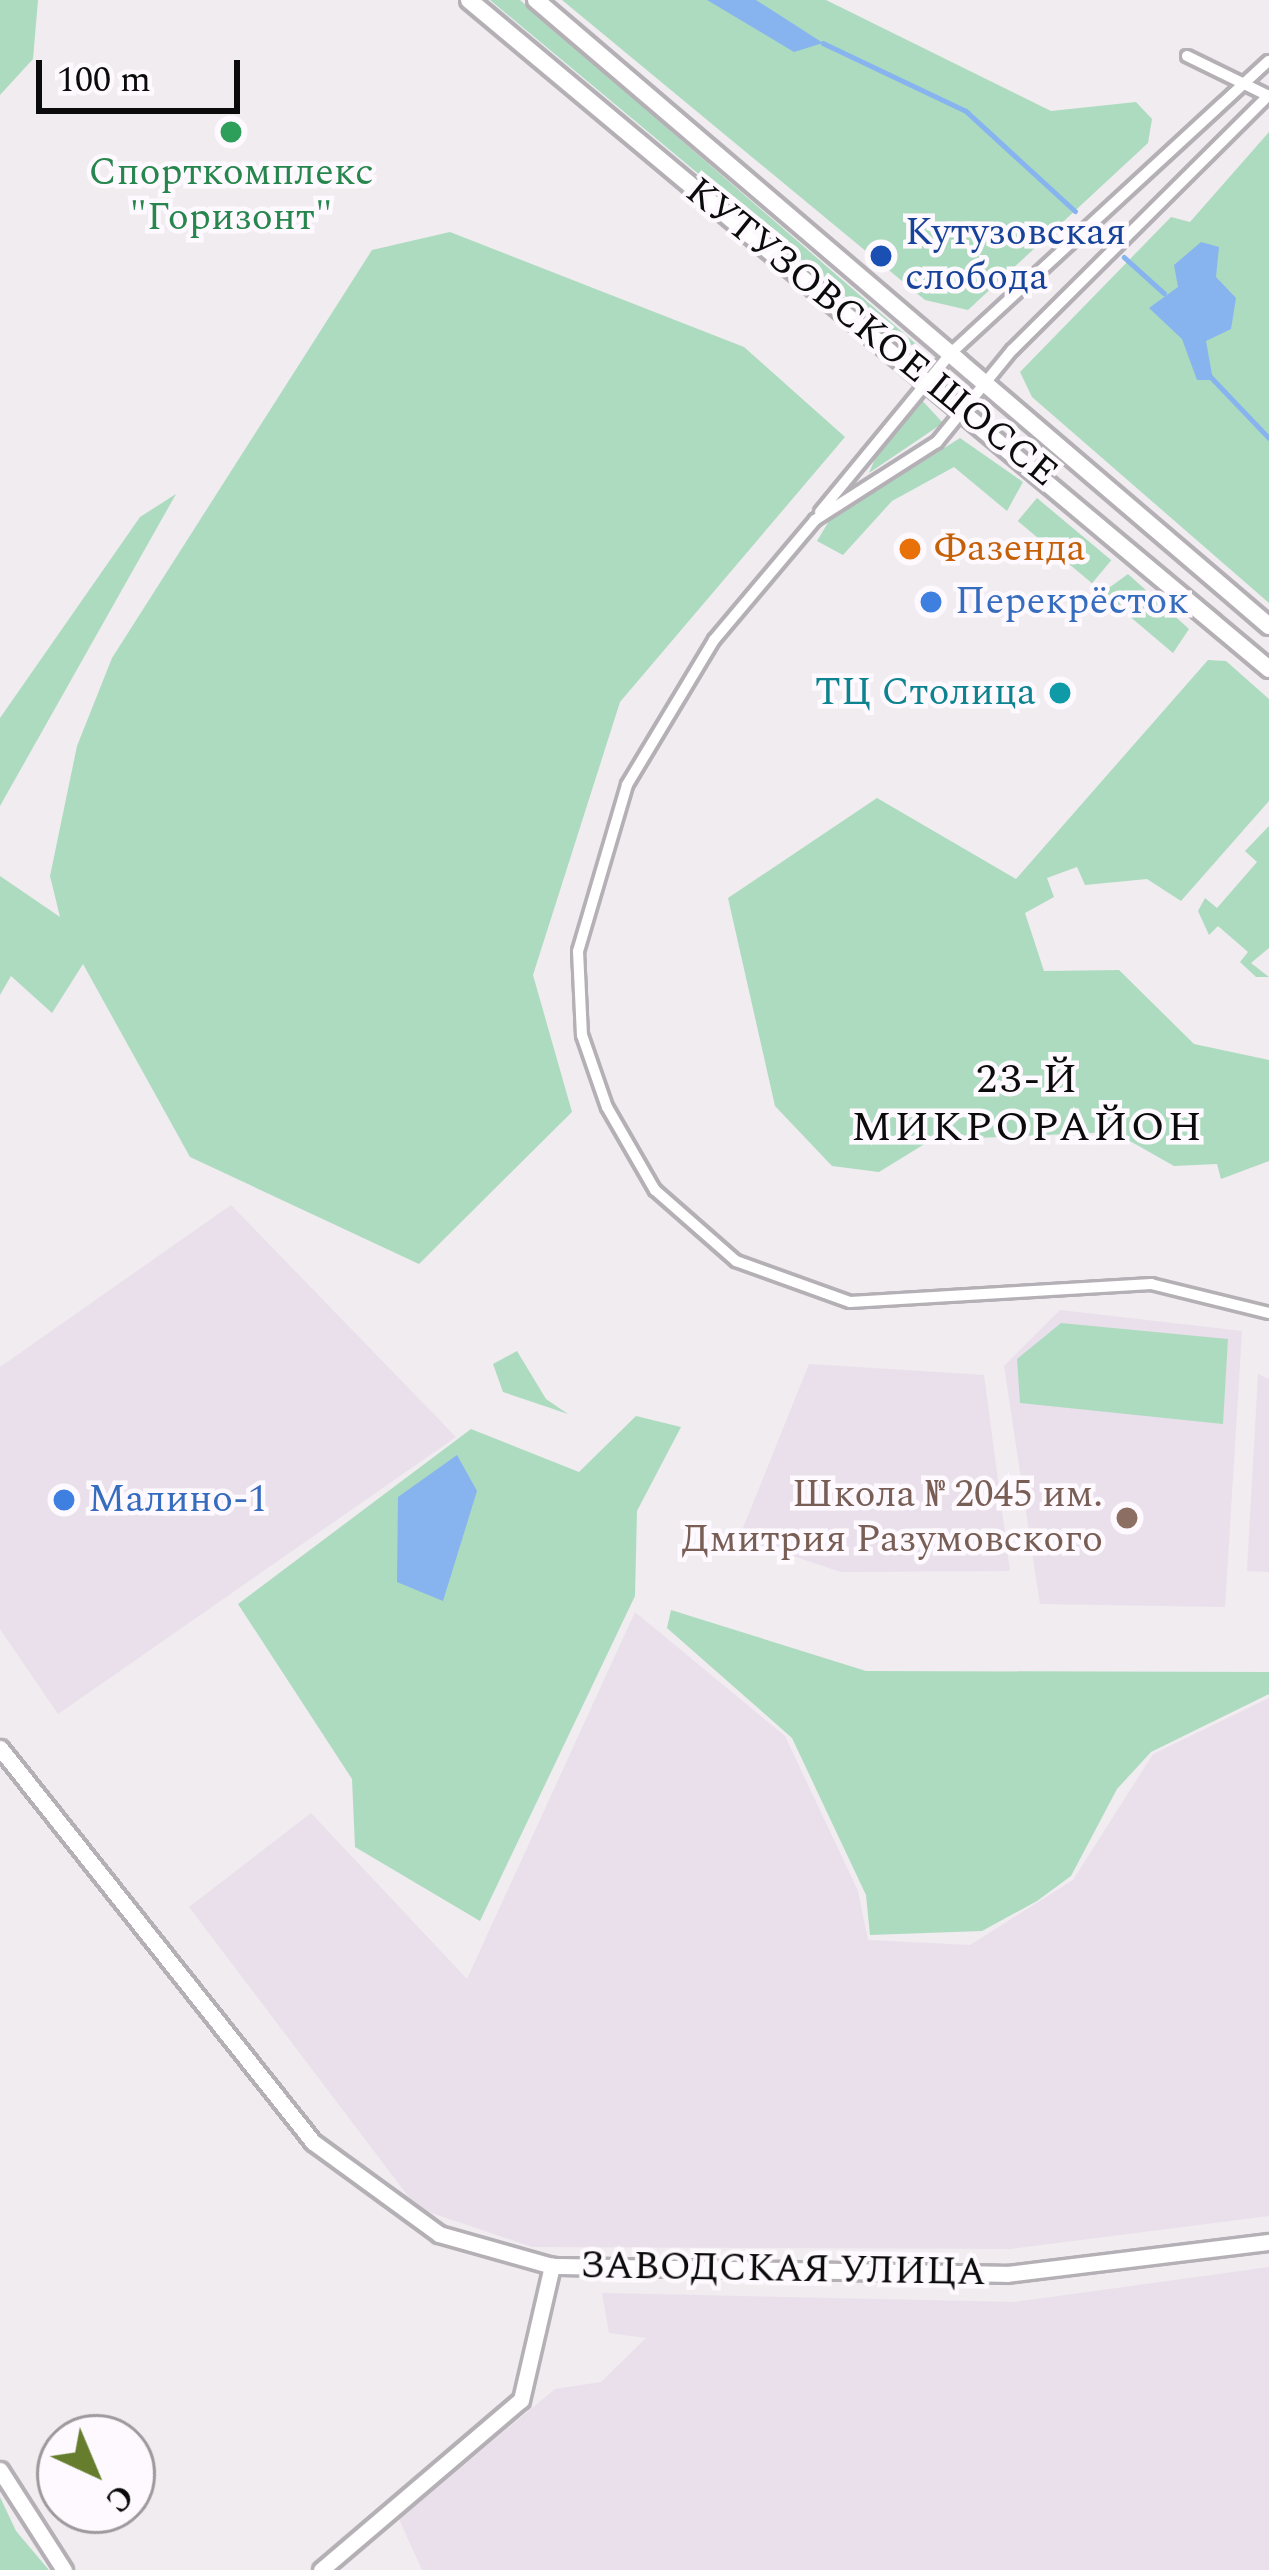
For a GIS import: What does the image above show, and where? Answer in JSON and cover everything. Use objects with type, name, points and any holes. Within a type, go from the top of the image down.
[{"type":"main road","name":"КУТУЗОВСКОЕ ШОССЕ","points":[[469,0],[966,407],[1269,670]]},
{"type":"main road","name":"КУТУЗОВСКОЕ ШОССЕ","points":[[536,0],[1269,626]]},
{"type":"street","points":[[815,520],[937,442],[986,380],[1269,96],[1187,56]]},
{"type":"street","points":[[1269,61],[952,352],[661,720],[588,896],[582,1035],[632,1153],[655,1190],[736,1261],[833,1298],[906,1306],[1151,1283],[1269,1313]]},
{"type":"street","points":[[0,1748],[313,2142],[439,2234],[552,2266]]},
{"type":"street","name":"ЗАВОДСКАЯ УЛИЦА","points":[[320,2570],[521,2400],[552,2266],[1007,2274],[1269,2242]]},
{"type":"street","points":[[0,2470],[64,2570]]},
{"type":"shaded area","points":[[231,1205],[456,1437],[58,1714],[0,1629],[0,1367]]},
{"type":"shaded area","name":"Школа № 2045 им. Дмитрия Разумовского","points":[[1060,1310],[1242,1331],[1225,1607],[1040,1604],[1004,1366]]},
{"type":"shaded area","points":[[809,1364],[984,1375],[1010,1571],[841,1572],[739,1538]]},
{"type":"shaded area","points":[[1258,1374],[1269,1379],[1269,1572],[1247,1571]]},
{"type":"shaded area","points":[[635,1612],[785,1736],[858,1891],[868,1940],[970,1945],[1073,1880],[1153,1754],[1269,1698],[1269,2216],[1011,2249],[532,2247],[417,2208],[189,1907],[311,1813],[467,1979]]},
{"type":"shaded area","points":[[1269,2267],[1269,2570],[422,2570],[399,2519],[555,2389],[601,2382],[646,2338],[609,2333],[602,2293],[1015,2302]]},
{"type":"green space","points":[[0,0],[38,0],[33,59],[0,95]]},
{"type":"green space","points":[[490,0],[520,0],[916,344],[905,346]]},
{"type":"green space","points":[[562,0],[826,0],[1051,111],[1136,102],[1152,119],[1148,143],[968,310],[925,300]]},
{"type":"green space","points":[[1269,132],[1269,603],[1032,397],[1020,372],[1171,217],[1190,222]]},
{"type":"green space","points":[[450,232],[744,347],[845,437],[620,702],[533,975],[572,1112],[419,1264],[190,1157],[83,964],[52,1013],[11,976],[0,995],[0,876],[60,917],[50,876],[77,746],[112,658],[372,250]]},
{"type":"green space","points":[[918,396],[943,423],[869,473],[883,440]]},
{"type":"green space","points":[[960,438],[1023,482],[1007,511],[954,467],[892,501],[843,555],[817,541],[829,521]]},
{"type":"green space","points":[[176,494],[0,806],[0,718],[140,517]]},
{"type":"green space","points":[[1037,498],[1111,560],[1092,583],[1018,521]]},
{"type":"green space","points":[[1128,574],[1189,629],[1173,653],[1102,593]]},
{"type":"green space","points":[[1208,660],[1226,661],[1269,699],[1269,801],[1181,901],[1147,879],[1085,885],[1077,867],[1047,878],[1054,897],[1025,913],[1044,971],[1119,970],[1194,1044],[1269,1060],[1269,1161],[1221,1179],[1217,1164],[1174,1166],[1114,1132],[931,1140],[879,1172],[832,1166],[775,1106],[728,898],[877,798],[1016,879]]},
{"type":"green space","points":[[1269,826],[1269,948],[1251,963],[1269,977],[1256,977],[1240,962],[1248,952],[1218,926],[1209,935],[1198,911],[1205,898],[1217,908],[1257,862],[1245,851]]},
{"type":"green space","points":[[1061,1323],[1228,1339],[1223,1424],[1020,1403],[1017,1359]]},
{"type":"green space","points":[[517,1351],[546,1399],[568,1414],[503,1392],[493,1364]]},
{"type":"green space","points":[[636,1416],[681,1427],[637,1511],[635,1596],[480,1921],[355,1847],[352,1779],[238,1604],[471,1429],[579,1472]]},
{"type":"green space","points":[[671,1610],[866,1671],[1269,1672],[1269,1694],[1151,1752],[1117,1789],[1071,1876],[1037,1901],[982,1931],[870,1935],[866,1895],[792,1738],[667,1628]]},
{"type":"green space","points":[[0,2497],[16,2531],[49,2570],[0,2570]]},
{"type":"water","points":[[707,0],[756,0],[823,43],[794,52]]},
{"type":"water","points":[[1201,242],[1219,247],[1216,277],[1236,298],[1231,329],[1206,341],[1213,380],[1197,380],[1182,339],[1149,308],[1178,287],[1174,265]]},
{"type":"water","points":[[457,1455],[477,1491],[443,1601],[397,1582],[398,1497]]},
{"type":"waterway","points":[[823,43],[966,111],[1075,211]]},
{"type":"waterway","points":[[1124,257],[1164,293]]},
{"type":"waterway","points":[[1211,377],[1269,438]]},
{"type":"place","name":"Спорткомплекс \"Горизонт\"","points":[[231,132]]},
{"type":"place","name":"Кутузовская слобода","points":[[881,256]]},
{"type":"place","name":"Фазенда","points":[[910,549]]},
{"type":"place","name":"Перекрёсток","points":[[931,602]]},
{"type":"place","name":"ТЦ Столица","points":[[1060,693]]},
{"type":"place","name":"Малино-1","points":[[64,1500]]},
{"type":"place","name":"Школа № 2045 им. Дмитрия Разумовского","points":[[1127,1518]]},
{"type":"district","name":"23-Й МИКРОРАЙОН","points":[[1028,1104]]}]
